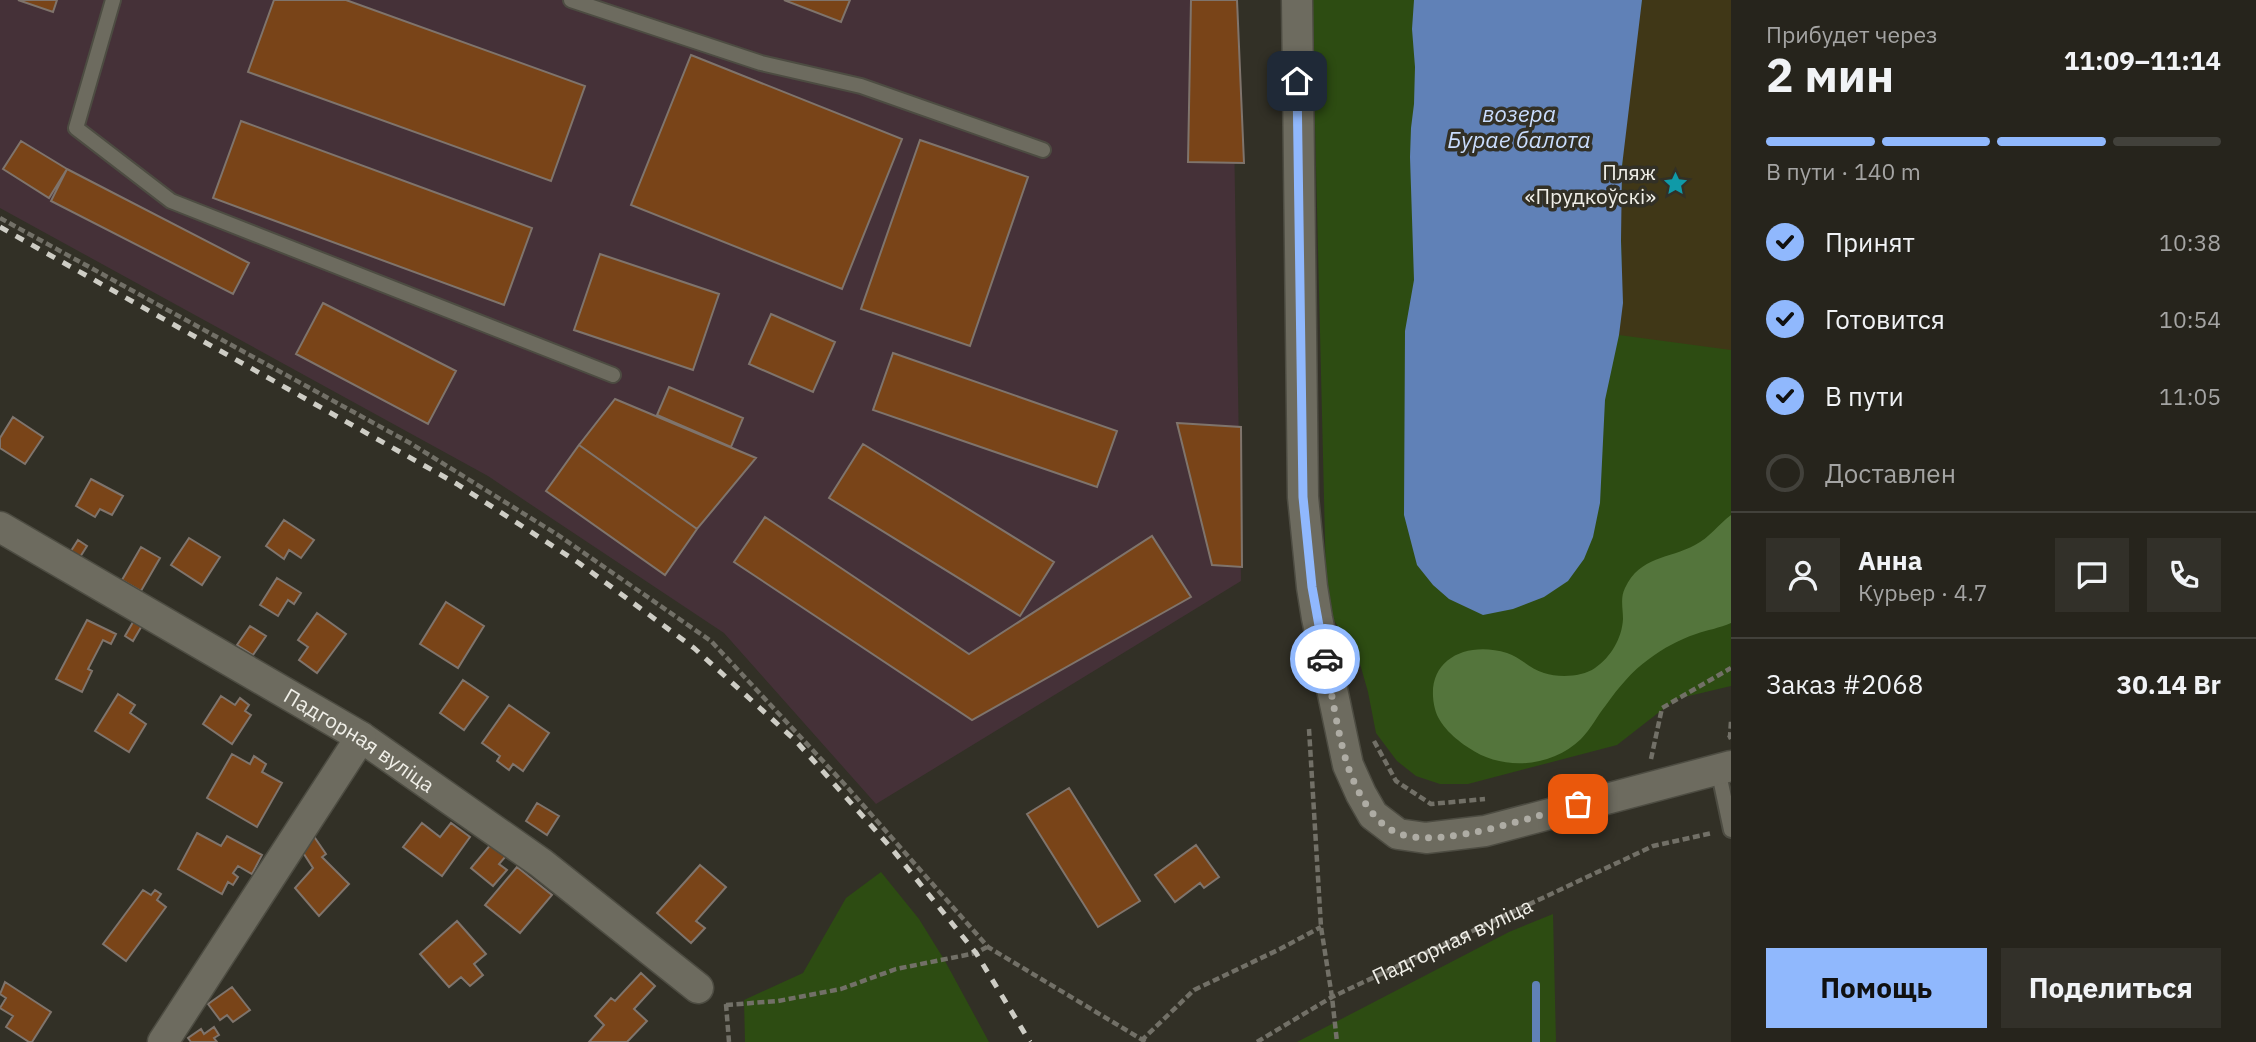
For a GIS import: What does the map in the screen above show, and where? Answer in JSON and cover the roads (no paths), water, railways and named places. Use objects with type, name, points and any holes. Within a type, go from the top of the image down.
[{"type":"street","points":[[1297,0],[1303,497],[1312,587],[1322,643],[1348,765],[1361,794],[1373,815],[1398,834],[1426,838],[1485,831],[1653,770],[1722,758]]},
{"type":"street","name":"Падгорная вуліца","points":[[0,527],[361,737],[541,863],[698,988]]},
{"type":"street","points":[[163,1042],[361,737]]},
{"type":"lane","points":[[113,0],[76,128],[171,201],[613,376]]},
{"type":"lane","points":[[572,0],[761,63],[862,86],[1043,150]]},
{"type":"lane","points":[[1722,758],[1731,829]]},
{"type":"water","name":"возера Бурае балота","points":[[1414,0],[1642,0],[1622,166],[1623,303],[1605,400],[1600,503],[1593,537],[1584,559],[1568,581],[1544,597],[1513,609],[1483,615],[1449,599],[1417,565],[1404,515],[1405,331],[1414,280],[1410,157],[1415,67],[1412,29]]},
{"type":"waterway","points":[[1536,985],[1536,1042]]},
{"type":"railway","points":[[0,227],[457,484],[579,563],[694,648],[795,740],[892,849],[976,953],[1030,1042]]},
{"type":"place","name":"Пляж «Прудкоўскі»","points":[[1676,184]]}]
